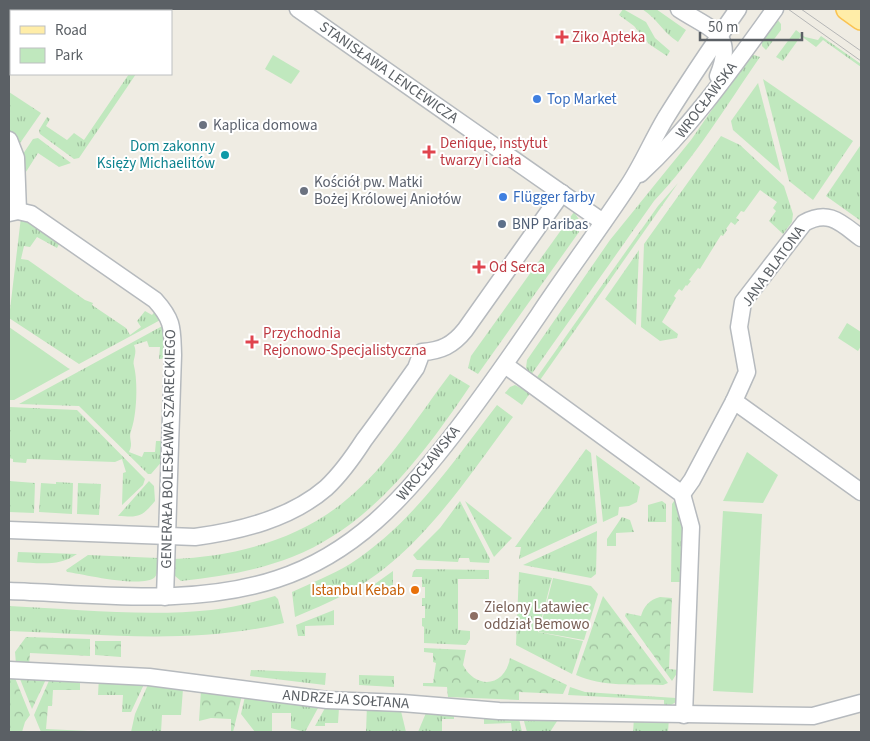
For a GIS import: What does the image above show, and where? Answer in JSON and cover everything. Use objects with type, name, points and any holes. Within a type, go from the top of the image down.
[{"type":"main road","points":[[846,9],[861,19]]},
{"type":"street","name":"STANISŁAWA LENCEWICZA","points":[[298,9],[603,222]]},
{"type":"street","points":[[679,9],[720,35],[725,49],[726,59],[709,100]]},
{"type":"street","name":"WROCŁAWSKA","points":[[9,591],[165,596],[211,593],[278,579],[341,548],[374,524],[408,492],[438,455],[504,365],[630,185],[664,121],[738,9]]},
{"type":"street","name":"WROCŁAWSKA","points":[[630,185],[675,141],[709,100],[775,9]]},
{"type":"street","points":[[9,140],[16,158],[14,212]]},
{"type":"street","points":[[9,530],[165,538],[222,534],[256,525],[290,511],[326,488],[347,465],[416,368],[422,352],[435,351],[456,340],[562,193]]},
{"type":"street","name":"GENERAŁA BOLESŁAWA SZARECKIEGO","points":[[14,212],[31,214],[155,300],[168,314],[173,328],[173,355],[165,538],[165,596]]},
{"type":"street","name":"JANA BLATONA","points":[[682,494],[692,480],[734,401],[747,372],[739,327],[743,302],[799,228],[814,217],[827,216],[837,220],[861,238]]},
{"type":"street","points":[[504,365],[682,494],[692,527],[684,715]]},
{"type":"street","points":[[734,401],[861,492]]},
{"type":"street","name":"ANDRZEJA SOŁTANA","points":[[9,670],[149,677],[327,700],[402,703],[499,711],[813,716],[861,703]]},
{"type":"green space","points":[[623,9],[646,22],[655,38],[670,51],[667,56],[649,44],[634,26],[619,15]]},
{"type":"green space","points":[[642,9],[656,9],[686,30],[678,42],[652,17]]},
{"type":"green space","points":[[777,19],[781,24],[781,30],[766,50],[762,46],[762,39]]},
{"type":"green space","points":[[796,30],[805,37],[818,40],[821,36],[861,64],[861,67],[823,40],[816,47],[801,36],[783,61],[776,57]]},
{"type":"green space","points":[[273,55],[300,71],[291,84],[265,69]]},
{"type":"green space","points":[[749,56],[760,57],[710,131],[654,201],[531,375],[526,368],[527,360],[610,240],[691,140]]},
{"type":"green space","points":[[128,75],[135,75],[79,158],[74,159],[40,134],[39,130],[47,117],[50,119],[46,126],[67,140],[74,133],[84,140]]},
{"type":"green space","points":[[763,79],[853,141],[813,200],[789,181]]},
{"type":"green space","points":[[758,83],[781,172],[733,130],[731,121]]},
{"type":"green space","points":[[9,92],[41,113],[18,146],[9,133]]},
{"type":"green space","points":[[721,136],[740,145],[784,186],[793,214],[792,222],[783,234],[769,221],[776,211],[773,208],[777,202],[760,190],[744,212],[741,211],[736,218],[739,220],[735,225],[731,222],[723,236],[721,235],[700,269],[698,268],[689,280],[691,281],[687,286],[682,291],[679,289],[674,296],[676,298],[662,322],[678,334],[677,338],[660,341],[641,327],[644,244]]},
{"type":"green space","points":[[38,138],[71,163],[59,167],[38,153],[24,175],[21,157],[33,139]]},
{"type":"green space","points":[[861,147],[861,221],[826,196]]},
{"type":"green space","points":[[678,183],[538,383],[535,380],[658,206]]},
{"type":"green space","points":[[574,212],[580,221],[579,232],[478,374],[468,368],[471,356]]},
{"type":"green space","points":[[21,217],[61,240],[57,248],[37,237],[30,247],[24,246],[21,259],[28,260],[85,300],[93,303],[92,305],[126,328],[130,335],[141,327],[137,321],[145,311],[152,315],[157,309],[164,318],[79,364],[9,318]]},
{"type":"green space","points":[[639,250],[636,325],[605,299]]},
{"type":"green space","points":[[847,323],[861,332],[861,346],[858,351],[838,338]]},
{"type":"green space","points":[[166,324],[169,358],[159,359],[160,347],[149,347],[147,341],[134,345],[136,399],[129,452],[142,457],[144,452],[155,452],[156,441],[165,441],[164,459],[151,474],[148,474],[79,406],[19,404]]},
{"type":"green space","points":[[9,327],[70,369],[14,400],[9,400]]},
{"type":"green space","points":[[450,374],[470,386],[414,462],[371,507],[347,527],[320,544],[292,557],[251,570],[181,581],[175,576],[173,559],[219,555],[264,544],[308,526],[328,514],[361,487],[389,456]]},
{"type":"green space","points":[[515,385],[530,393],[522,405],[505,393],[510,387]]},
{"type":"green space","points":[[497,405],[513,417],[458,492],[417,539],[395,560],[370,579],[344,595],[295,617],[292,592],[350,564],[393,530],[448,470]]},
{"type":"green space","points":[[9,407],[77,410],[145,479],[143,485],[122,505],[123,473],[126,472],[122,459],[115,462],[27,459],[26,463],[13,462],[13,459],[9,458]]},
{"type":"green space","points":[[586,449],[591,453],[597,523],[519,559],[521,547],[515,547]]},
{"type":"green space","points":[[747,452],[778,475],[763,503],[723,501]]},
{"type":"green space","points":[[596,455],[640,487],[637,502],[629,506],[619,507],[618,515],[603,522]]},
{"type":"green space","points":[[9,481],[35,483],[34,513],[9,512]]},
{"type":"green space","points":[[149,481],[154,486],[155,501],[150,507],[139,515],[118,516]]},
{"type":"green space","points":[[56,482],[73,483],[72,514],[39,512],[41,483],[56,484]]},
{"type":"green space","points":[[78,483],[101,484],[99,515],[77,514]]},
{"type":"green space","points":[[676,498],[683,515],[684,582],[671,582],[672,504]]},
{"type":"green space","points":[[460,501],[490,559],[489,563],[470,562],[469,558],[459,558],[458,562],[417,560],[413,555],[440,528]]},
{"type":"green space","points":[[465,501],[512,538],[494,557]]},
{"type":"green space","points":[[662,501],[666,504],[666,522],[648,522],[648,505]]},
{"type":"green space","points":[[723,511],[762,514],[753,693],[713,691]]},
{"type":"green space","points":[[622,517],[630,520],[634,532],[616,533],[616,546],[607,546],[607,539]]},
{"type":"green space","points":[[597,531],[596,574],[591,578],[523,565]]},
{"type":"green space","points":[[18,552],[77,554],[56,563],[40,563],[17,562]]},
{"type":"green space","points":[[88,555],[158,558],[157,573],[155,577],[138,582],[113,580],[67,572],[66,570]]},
{"type":"green space","points":[[416,569],[489,570],[489,579],[458,579],[458,630],[470,631],[470,639],[466,645],[424,643],[422,618],[425,618],[425,606],[422,606],[422,598],[425,598],[425,587],[422,587],[422,577],[412,577]]},
{"type":"green space","points":[[393,571],[393,591],[365,591]]},
{"type":"green space","points":[[519,572],[552,578],[538,632],[583,641],[572,674],[516,645]]},
{"type":"green space","points":[[553,578],[591,586],[598,594],[584,640],[539,632]]},
{"type":"green space","points":[[275,596],[278,599],[284,623],[250,630],[182,636],[113,636],[9,631],[9,606],[161,613],[227,608]]},
{"type":"green space","points":[[603,596],[668,683],[663,685],[630,685],[586,679],[576,675]]},
{"type":"green space","points":[[660,597],[672,598],[669,669],[679,670],[672,681],[625,616],[626,613],[641,616],[648,604]]},
{"type":"green space","points":[[334,610],[334,625],[305,626],[305,636],[298,636],[296,625]]},
{"type":"green space","points":[[26,637],[90,639],[90,656],[30,653],[29,665],[16,664],[15,652]]},
{"type":"green space","points":[[95,641],[121,641],[121,657],[95,655]]},
{"type":"green space","points":[[424,648],[466,650],[463,665],[475,679],[482,681],[490,682],[496,680],[507,668],[510,658],[567,685],[563,694],[519,692],[519,700],[448,697],[447,687],[423,686],[423,683],[433,683],[436,663],[433,662],[433,653],[424,652]]},
{"type":"green space","points":[[251,670],[326,673],[325,685],[250,676]]},
{"type":"green space","points":[[9,673],[13,673],[30,715],[25,722],[22,732],[9,732]]},
{"type":"green space","points":[[18,674],[48,675],[32,709]]},
{"type":"green space","points":[[359,675],[394,676],[394,687],[359,685]]},
{"type":"green space","points":[[51,676],[80,677],[80,690],[53,690],[52,706],[48,706],[46,729],[109,732],[41,732],[34,715]]},
{"type":"green space","points":[[99,677],[146,680],[131,712],[122,712],[123,695],[98,695]]},
{"type":"green space","points":[[150,680],[183,689],[181,715],[162,715],[161,732],[131,732],[135,714]]},
{"type":"green space","points":[[570,687],[585,692],[676,698],[676,702],[664,709],[664,700],[568,695]]},
{"type":"green space","points":[[201,690],[243,691],[233,732],[231,732],[231,719],[211,718],[199,721]]},
{"type":"green space","points":[[246,692],[316,701],[318,708],[305,732],[291,728],[291,713],[272,713],[272,732],[255,732],[241,714]]},
{"type":"green space","points":[[330,705],[339,708],[338,723],[325,723],[325,726],[315,726],[325,708]]},
{"type":"green space","points":[[367,705],[400,707],[406,732],[366,732]]},
{"type":"green space","points":[[428,708],[454,710],[454,719],[442,719],[442,732],[418,732]]},
{"type":"green space","points":[[484,713],[518,714],[522,732],[512,732],[511,723],[484,724]]},
{"type":"green space","points":[[522,714],[561,715],[550,732],[527,732]]},
{"type":"green space","points":[[634,718],[669,718],[668,732],[633,732]]},
{"type":"tram line","points":[[788,9],[861,61]]},
{"type":"tram line","points":[[801,9],[861,51]]},
{"type":"place","name":"Ziko Apteka","points":[[562,37]]},
{"type":"place","name":"Top Market","points":[[537,99]]},
{"type":"place","name":"Kaplica domowa","points":[[203,125]]},
{"type":"place","name":"Denique, instytut twarzy i ciała","points":[[429,152]]},
{"type":"place","name":"Dom zakonny Księży Michaelitów","points":[[225,155]]},
{"type":"place","name":"Kościół pw. Matki Bożej Królowej Aniołów","points":[[304,191]]},
{"type":"place","name":"Flügger farby","points":[[503,197]]},
{"type":"place","name":"BNP Paribas","points":[[502,224]]},
{"type":"place","name":"Od Serca","points":[[479,267]]},
{"type":"place","name":"Przychodnia Rejonowo-Specjalistyczna","points":[[252,342]]},
{"type":"place","name":"Istanbul Kebab","points":[[415,590]]},
{"type":"place","name":"Zielony Latawiec oddział Bemowo","points":[[474,616]]}]
